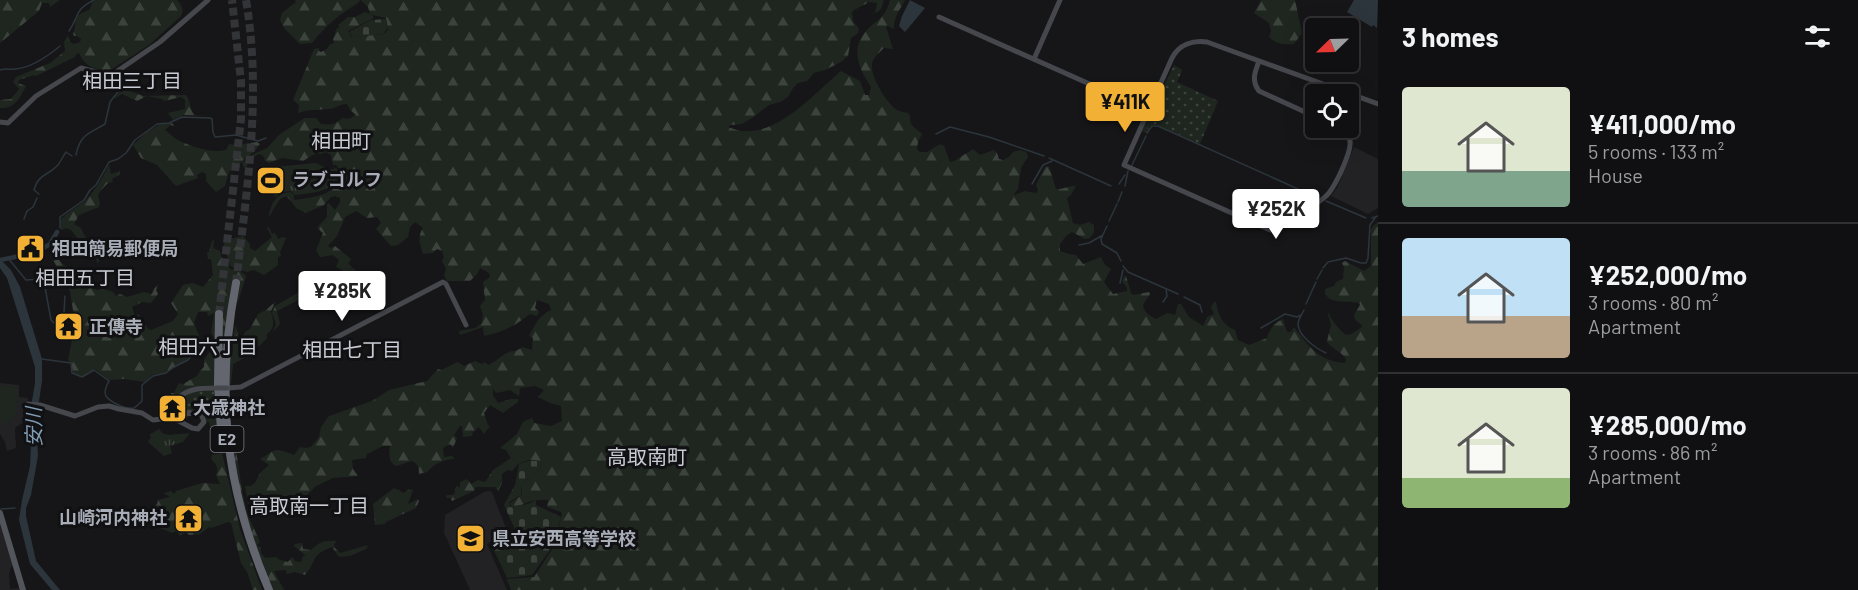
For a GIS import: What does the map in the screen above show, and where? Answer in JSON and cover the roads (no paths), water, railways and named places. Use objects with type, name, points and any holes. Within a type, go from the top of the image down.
[{"type":"highway","name":"E2","points":[[236,282],[225,358],[224,397],[227,439],[243,519],[269,590]]},
{"type":"highway","name":"E2","points":[[219,314],[220,418],[227,467],[240,524],[264,590]]},
{"type":"main road","points":[[0,513],[23,590]]},
{"type":"street","points":[[0,122],[8,123],[36,96],[81,69],[107,75],[116,72],[160,42],[208,0]]},
{"type":"street","points":[[1034,59],[1060,0]]},
{"type":"street","points":[[939,17],[1148,110]]},
{"type":"street","points":[[1348,138],[1350,150],[1331,190],[1315,204],[1268,230],[1124,165],[1174,54],[1190,43],[1198,41],[1207,42],[1378,105]]},
{"type":"street","points":[[1259,61],[1253,78],[1259,91],[1305,112]]},
{"type":"street","points":[[29,404],[40,405],[75,416],[98,407],[109,406],[142,413],[153,420],[175,419],[198,429],[204,422],[202,416],[198,413],[183,414],[177,406],[177,400],[184,393],[198,388],[241,387],[444,282],[466,325]]},
{"type":"water","points":[[910,0],[925,8],[905,32],[899,26]]},
{"type":"water","points":[[1354,0],[1378,0],[1377,28],[1373,25],[1372,27],[1347,12]]},
{"type":"water","name":"安川","points":[[0,259],[11,270],[20,287],[42,359],[42,381],[36,421],[38,456],[26,516],[36,561],[60,590],[52,590],[30,564],[19,520],[30,466],[29,418],[35,383],[35,367],[7,278],[0,268]]},
{"type":"waterway","points":[[69,31],[80,10],[94,0]]},
{"type":"waterway","points":[[0,70],[33,64],[60,46]]},
{"type":"waterway","points":[[76,155],[83,139],[105,124],[110,102],[121,88]]},
{"type":"waterway","points":[[60,228],[60,217],[84,200],[109,162],[126,153],[135,140],[157,124],[169,123],[182,117],[210,118],[215,137],[236,135],[258,141],[266,138]]},
{"type":"waterway","points":[[1147,133],[1152,126],[1158,126],[1318,198]]},
{"type":"waterway","points":[[936,134],[950,127],[989,137],[1044,156]]},
{"type":"waterway","points":[[1132,165],[1146,136]]},
{"type":"waterway","points":[[39,194],[34,190],[38,180],[54,169],[66,152],[72,156]]},
{"type":"waterway","points":[[1049,158],[1111,186]]},
{"type":"waterway","points":[[1032,184],[1043,165],[1052,161]]},
{"type":"waterway","points":[[1125,186],[1128,171]]},
{"type":"waterway","points":[[1119,184],[1125,175]]},
{"type":"waterway","points":[[1118,202],[1122,192]]},
{"type":"waterway","points":[[24,219],[37,198]]},
{"type":"waterway","points":[[1326,201],[1366,218]]},
{"type":"waterway","points":[[1109,221],[1117,204]]},
{"type":"waterway","points":[[1372,218],[1378,216]]},
{"type":"waterway","points":[[1323,268],[1328,262],[1346,258],[1366,263],[1370,225],[1375,218]]},
{"type":"waterway","points":[[1107,226],[1101,239],[1102,244],[1117,253],[1121,261]]},
{"type":"waterway","points":[[0,260],[35,253],[50,244],[57,232]]},
{"type":"waterway","points":[[1079,245],[1089,243],[1103,235]]},
{"type":"waterway","points":[[8,258],[26,280],[41,279]]},
{"type":"waterway","points":[[1123,266],[1128,272],[1178,294]]},
{"type":"waterway","points":[[1120,283],[1123,270]]},
{"type":"waterway","points":[[1317,279],[1322,270]]},
{"type":"waterway","points":[[1306,304],[1316,282]]},
{"type":"waterway","points":[[45,287],[51,320],[54,323],[64,312],[65,296]]},
{"type":"waterway","points":[[1163,302],[1167,296],[1166,289]]},
{"type":"waterway","points":[[1184,297],[1200,305],[1202,312]]},
{"type":"waterway","points":[[1304,310],[1298,322],[1301,333],[1313,345],[1326,353]]},
{"type":"waterway","points":[[1261,328],[1285,314],[1297,317],[1301,315]]},
{"type":"waterway","points":[[42,359],[71,363],[72,373],[82,377],[94,370],[109,381],[106,396],[119,405],[131,408],[142,401],[142,385],[153,376],[166,373],[188,360],[201,345],[212,345]]},
{"type":"waterway","points":[[1,509],[15,508]]},
{"type":"tunnel","points":[[219,314],[241,119],[241,81],[232,0]]},
{"type":"tunnel","points":[[236,283],[248,177],[253,106],[251,35],[246,0]]},
{"type":"place","name":"ラブゴルフ","points":[[271,180]]},
{"type":"place","name":"相田簡易郵便局","points":[[31,249]]},
{"type":"place","name":"正傳寺","points":[[68,327]]},
{"type":"place","name":"大歳神社","points":[[172,408]]},
{"type":"place","name":"山崎河内神社","points":[[188,518]]},
{"type":"place","name":"県立安西高等学校","points":[[471,539]]},
{"type":"district","name":"相田三丁目","points":[[132,81]]},
{"type":"district","name":"相田町","points":[[341,141]]},
{"type":"district","name":"相田五丁目","points":[[85,278]]},
{"type":"district","name":"相田六丁目","points":[[208,347]]},
{"type":"district","name":"相田七丁目","points":[[352,350]]},
{"type":"district","name":"高取南町","points":[[647,457]]},
{"type":"district","name":"高取南一丁目","points":[[309,506]]}]
